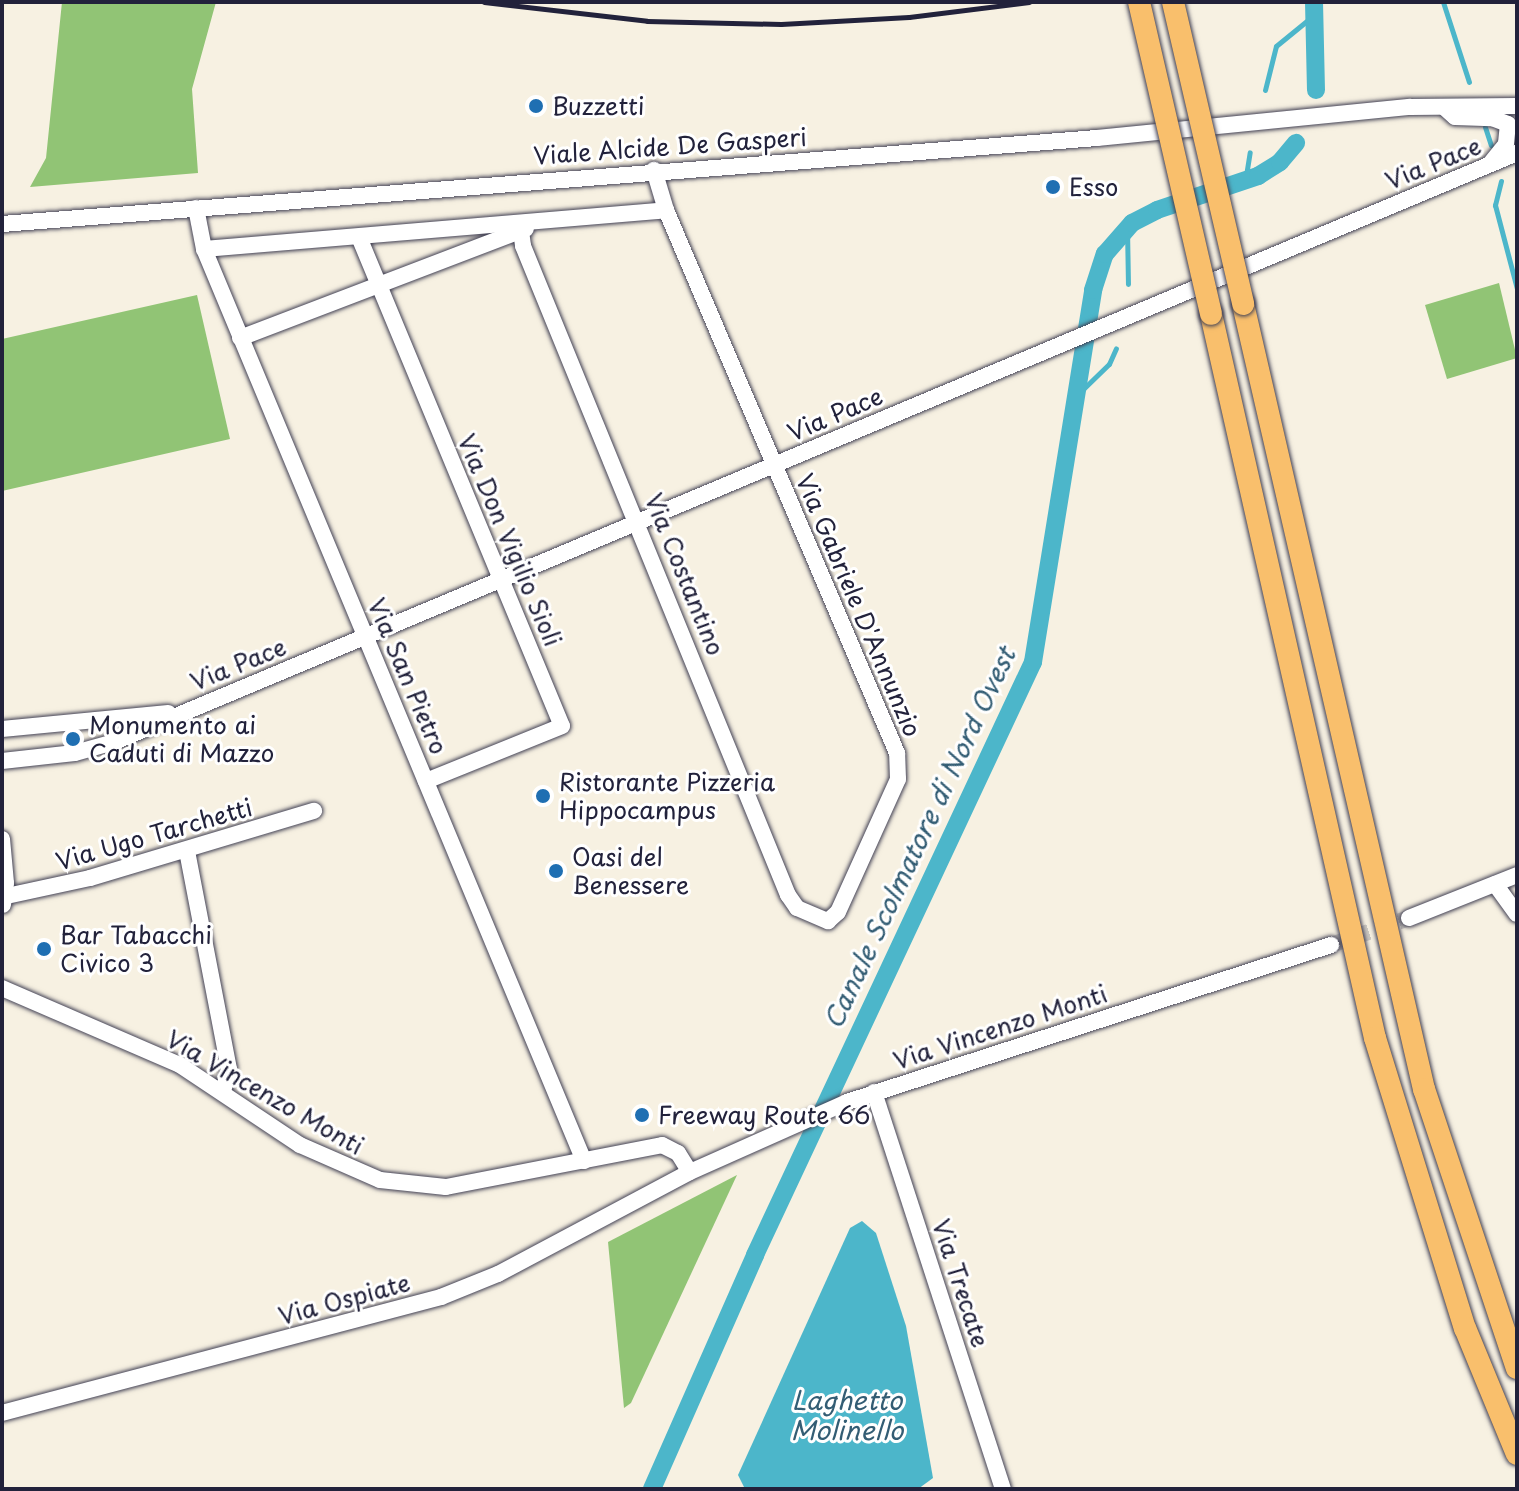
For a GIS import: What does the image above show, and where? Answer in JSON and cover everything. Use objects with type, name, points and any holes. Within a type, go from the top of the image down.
[{"type":"highway","points":[[1139,2],[1375,1038],[1460,1314],[1517,1454]]},
{"type":"highway","points":[[1173,2],[1424,1089],[1485,1284],[1517,1368]]},
{"type":"street","name":"Viale Alcide De Gasperi","points":[[1499,104],[1517,98]]},
{"type":"street","name":"Viale Alcide De Gasperi","points":[[2,224],[1343,116],[1499,104],[1517,106]]},
{"type":"street","points":[[1454,108],[1455,117],[1492,118],[1508,124],[1507,159]]},
{"type":"street","name":"Via Pace","points":[[2,761],[94,749],[1507,159]]},
{"type":"street","name":"Via Gabriele D'Annunzio","points":[[654,170],[666,210],[900,768],[838,912],[828,921]]},
{"type":"street","name":"Via San Pietro","points":[[196,208],[204,249],[240,338],[584,1161]]},
{"type":"street","points":[[240,338],[520,228],[547,221],[666,210]]},
{"type":"street","points":[[204,249],[520,228]]},
{"type":"street","name":"Via Costantino","points":[[520,228],[788,895],[809,916],[828,921]]},
{"type":"street","name":"Via Don Vigilio Sioli","points":[[359,237],[562,726],[426,781]]},
{"type":"street","name":"Via Pace","points":[[2,729],[186,712]]},
{"type":"street","points":[[87,720],[94,749]]},
{"type":"street","name":"Via Ugo Tarchetti","points":[[3,900],[187,851],[314,811]]},
{"type":"street","points":[[2,839],[3,900]]},
{"type":"street","points":[[187,851],[229,1069],[223,1092]]},
{"type":"street","points":[[1409,918],[1517,875]]},
{"type":"street","points":[[1495,884],[1517,914]]},
{"type":"street","name":"Via Vincenzo Monti","points":[[2,988],[180,1065],[319,1156],[404,1186],[446,1187],[657,1146],[678,1153],[684,1175],[874,1092],[1331,945]]},
{"type":"street","name":"Via Trecate","points":[[874,1092],[1003,1489]]},
{"type":"street","name":"Via Ospiate","points":[[2,1413],[441,1297],[498,1274],[684,1175]]},
{"type":"green space","points":[[62,2],[216,2],[192,89],[198,173],[30,187],[46,158]]},
{"type":"green space","points":[[1499,283],[1517,358],[1447,379],[1425,305]]},
{"type":"green space","points":[[197,295],[230,439],[2,491],[2,339]]},
{"type":"green space","points":[[737,1175],[631,1403],[624,1408],[608,1242]]},
{"type":"water","name":"Laghetto Molinello","points":[[862,1221],[876,1233],[906,1326],[933,1478],[918,1489],[745,1489],[738,1475],[850,1228]]},
{"type":"waterway","name":"Canale Scolmatore di Nord Ovest","points":[[1314,2],[1316,90]]},
{"type":"waterway","points":[[1443,2],[1469,82]]},
{"type":"waterway","points":[[1265,90],[1276,46],[1314,15]]},
{"type":"waterway","points":[[1485,127],[1491,145]]},
{"type":"waterway","name":"Canale Scolmatore di Nord Ovest","points":[[652,1489],[755,1255],[1033,662],[1093,290],[1105,254],[1132,223],[1157,210],[1258,176],[1280,162],[1296,143]]},
{"type":"waterway","points":[[1245,182],[1250,152]]},
{"type":"waterway","points":[[1501,181],[1495,205],[1517,289]]},
{"type":"waterway","points":[[1127,228],[1128,284]]},
{"type":"waterway","points":[[1078,394],[1109,364],[1116,348]]},
{"type":"tunnel","points":[[1331,945],[1409,918]]},
{"type":"railway","points":[[484,2],[647,21],[781,24],[909,17],[1029,2]]},
{"type":"place","name":"Buzzetti","points":[[536,106]]},
{"type":"place","name":"Esso","points":[[1053,187]]},
{"type":"place","name":"Monumento ai Caduti di Mazzo","points":[[73,739]]},
{"type":"place","name":"Ristorante Pizzeria Hippocampus","points":[[543,796]]},
{"type":"place","name":"Oasi del Benessere","points":[[556,871]]},
{"type":"place","name":"Bar Tabacchi Civico 3","points":[[44,949]]},
{"type":"place","name":"Freeway Route 66","points":[[642,1115]]}]
